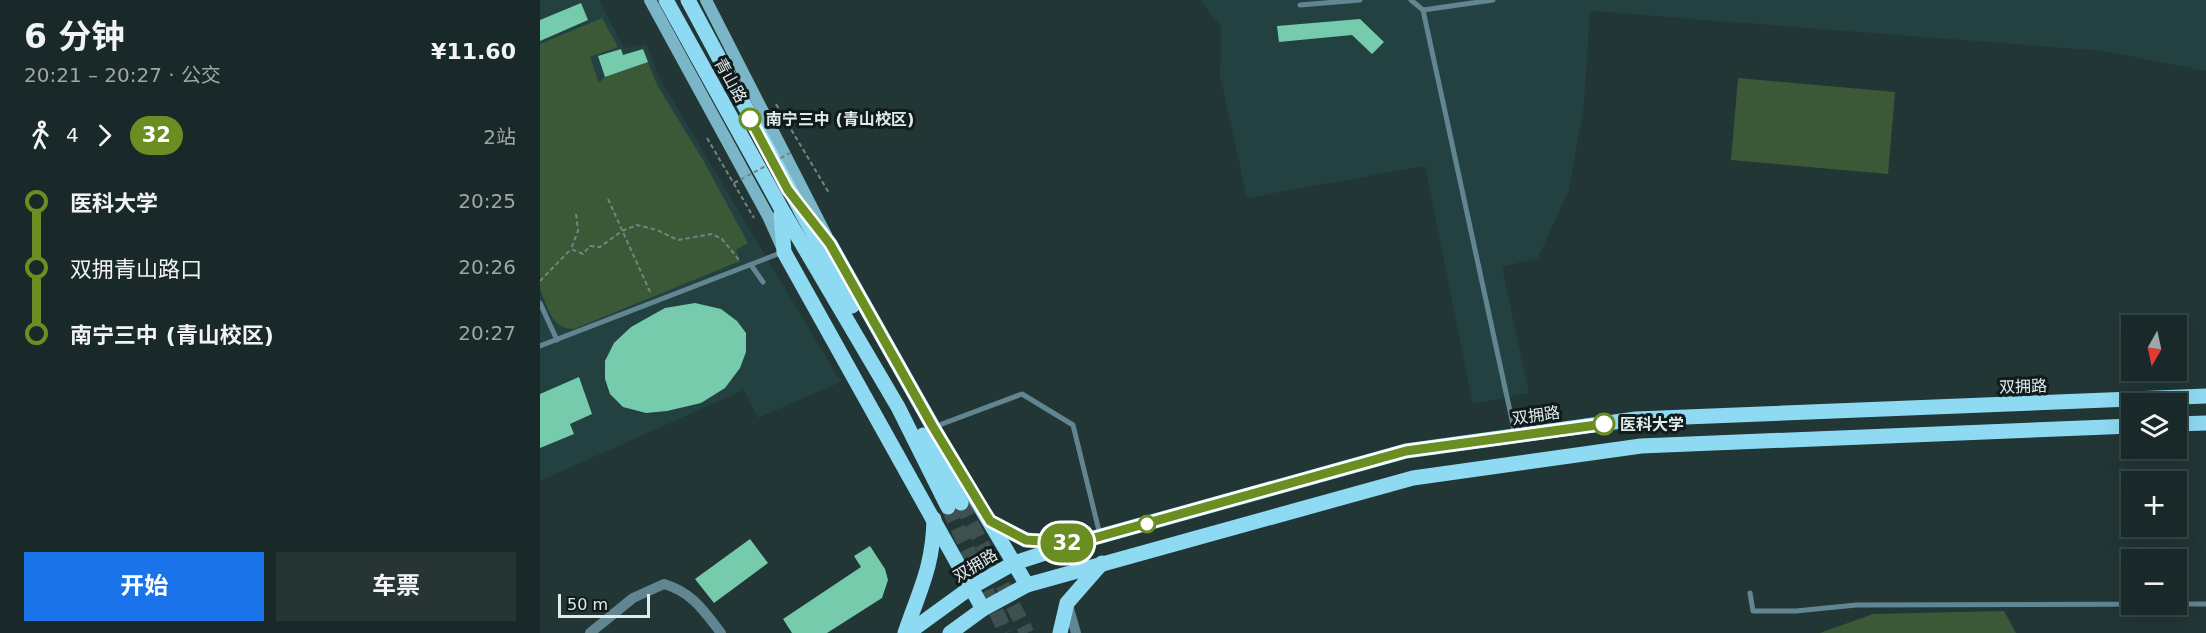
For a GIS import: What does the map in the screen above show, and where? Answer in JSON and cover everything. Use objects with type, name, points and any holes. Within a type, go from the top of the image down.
[{"type":"main road","name":"青山路","points":[[666,0],[781,208],[955,505],[688,0]]},
{"type":"main road","points":[[788,190],[830,244],[933,427],[1027,585]]},
{"type":"main road","points":[[781,208],[784,252],[934,516],[983,609]]},
{"type":"main road","name":"双拥路","points":[[907,633],[970,588],[1014,563],[1076,543],[1406,451],[1636,420],[2206,396]]},
{"type":"main road","points":[[2187,424],[2206,423]]},
{"type":"main road","points":[[950,633],[983,609],[1027,585],[1103,562],[1413,478],[1641,446],[2121,426]]},
{"type":"main road","points":[[907,633],[928,574],[933,548],[934,516]]},
{"type":"main road","points":[[990,521],[1026,540],[1076,543]]},
{"type":"main road","points":[[1060,633],[1067,603],[1103,562]]},
{"type":"street","points":[[650,0],[768,216],[784,252]]},
{"type":"street","points":[[706,0],[830,244]]},
{"type":"street","points":[[590,633],[633,598],[664,584],[679,588],[694,598],[721,633]]},
{"type":"street","points":[[1067,603],[1076,633]]},
{"type":"lane","points":[[1300,5],[1360,0]]},
{"type":"lane","points":[[1411,0],[1424,10],[1515,436]]},
{"type":"lane","points":[[1424,10],[1493,0]]},
{"type":"lane","points":[[540,346],[784,252]]},
{"type":"lane","points":[[748,266],[763,282]]},
{"type":"lane","points":[[540,303],[557,340]]},
{"type":"lane","points":[[933,427],[1022,394],[1073,425],[1100,537]]},
{"type":"lane","points":[[1750,593],[1753,610],[1796,611],[1856,605],[2121,604]]},
{"type":"lane","points":[[2187,604],[2206,604]]},
{"type":"path","points":[[776,104],[829,194]]},
{"type":"path","points":[[707,138],[756,221]]},
{"type":"path","points":[[734,183],[792,152]]},
{"type":"path","points":[[608,199],[654,303]]},
{"type":"path","points":[[540,281],[571,249],[578,231],[576,214]]},
{"type":"path","points":[[571,249],[583,254],[590,246],[600,247],[622,231],[637,225],[657,230],[678,240],[712,234],[723,239],[748,266]]},
{"type":"shaded area","points":[[540,0],[599,0],[624,48],[646,44],[661,81],[841,382],[758,418],[744,390],[540,481]]},
{"type":"shaded area","points":[[1200,0],[2206,0],[2206,71],[2103,51],[1590,11],[1584,105],[1569,190],[1538,258],[1502,267],[1529,393],[1473,404],[1425,166],[1247,198],[1220,76],[1221,27]]},
{"type":"green space","points":[[602,18],[618,47],[590,57],[599,83],[605,77],[648,62],[657,85],[703,160],[748,243],[736,250],[740,261],[574,329],[566,328],[555,321],[540,289],[540,44]]},
{"type":"green space","points":[[1738,78],[1895,92],[1888,174],[1731,160]]},
{"type":"green space","points":[[2004,611],[2016,633],[1820,633],[1873,614]]},
{"type":"building","points":[[581,3],[588,20],[540,41],[540,20]]},
{"type":"building","points":[[1360,19],[1384,42],[1372,54],[1352,35],[1279,42],[1277,26]]},
{"type":"building","points":[[621,49],[623,55],[643,49],[648,62],[605,77],[598,56]]},
{"type":"building","points":[[695,303],[721,309],[737,321],[746,333],[746,352],[740,368],[725,388],[701,403],[646,413],[623,407],[610,394],[605,379],[605,361],[614,343],[631,327],[665,308]]},
{"type":"building","points":[[579,377],[592,414],[570,424],[574,434],[540,448],[540,394]]},
{"type":"building","points":[[750,539],[768,563],[714,603],[695,579]]},
{"type":"building","points":[[870,546],[885,569],[888,580],[882,598],[827,633],[792,633],[783,619],[861,567],[854,556]]},
{"type":"tunnel","points":[[961,503],[1027,633]]},
{"type":"tunnel","points":[[948,507],[1006,633]]},
{"type":"bus line","name":"32","points":[[750,119],[788,190],[830,244],[933,427],[990,521],[1026,540],[1076,543],[1406,451],[1604,424]]},
{"type":"place","name":"南宁三中 (青山校区)","points":[[750,119]]},
{"type":"place","name":"医科大学","points":[[1604,424]]}]
